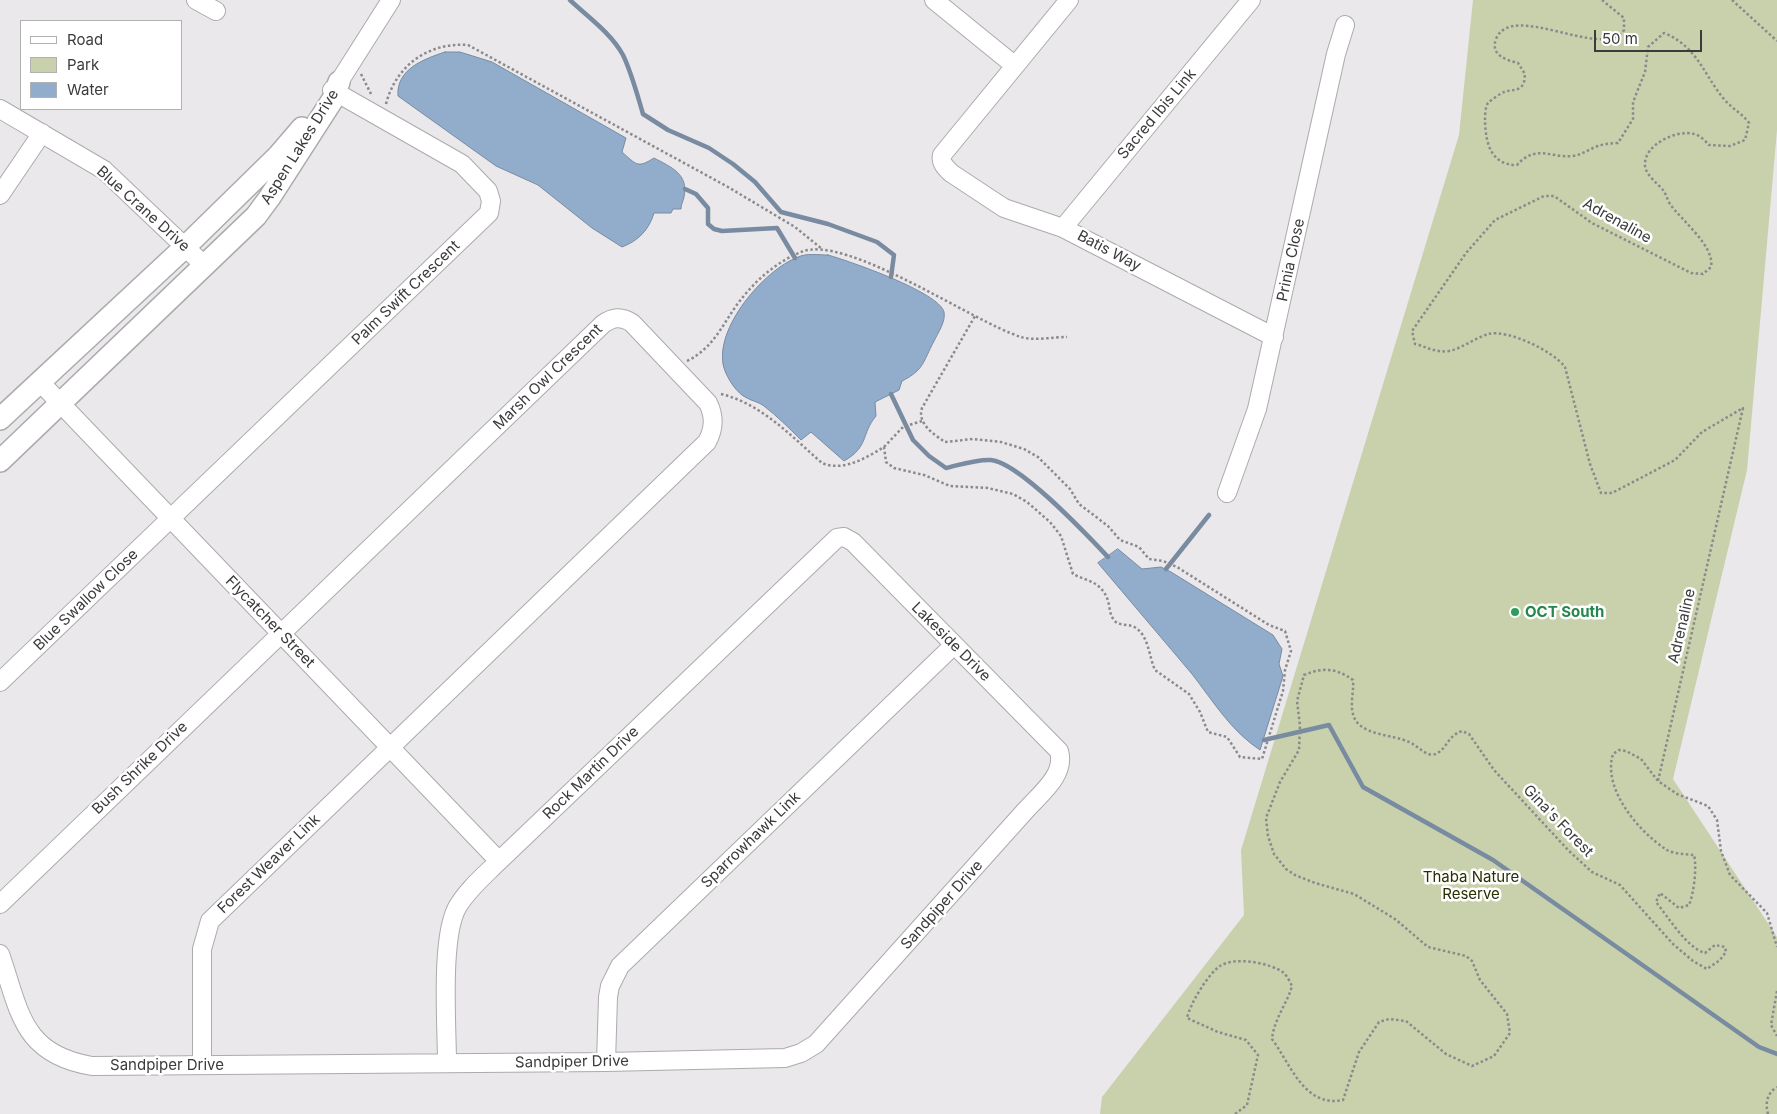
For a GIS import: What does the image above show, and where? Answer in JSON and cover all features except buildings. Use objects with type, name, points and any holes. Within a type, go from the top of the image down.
[{"type":"street","points":[[196,0],[216,11]]},
{"type":"street","points":[[336,88],[391,0]]},
{"type":"street","points":[[934,0],[1014,65],[1069,0]]},
{"type":"street","name":"Sacred Ibis Link","points":[[1063,228],[1252,0]]},
{"type":"street","name":"Prinia Close","points":[[1227,492],[1257,409],[1344,25]]},
{"type":"street","name":"Batis Way","points":[[1014,65],[942,155],[941,160],[944,166],[951,173],[1004,208],[1063,228],[1274,338]]},
{"type":"street","name":"Palm Swift Crescent","points":[[171,518],[489,213],[491,201],[488,191],[462,164],[336,88]]},
{"type":"street","name":"Aspen Lakes Drive","points":[[0,419],[185,247],[278,156],[336,88]]},
{"type":"street","name":"Aspen Lakes Drive","points":[[0,461],[256,216],[270,197],[336,88]]},
{"type":"street","name":"Blue Crane Drive","points":[[0,109],[104,170],[205,266]]},
{"type":"street","points":[[0,195],[42,133]]},
{"type":"street","name":"Marsh Owl Crescent","points":[[280,633],[610,319],[618,318],[632,323],[700,393],[708,403],[713,418],[711,434],[702,448],[389,748]]},
{"type":"street","name":"Flycatcher Street","points":[[40,382],[499,861]]},
{"type":"street","name":"Blue Swallow Close","points":[[0,682],[171,518]]},
{"type":"street","name":"Lakeside Drive","points":[[844,537],[853,542],[1057,748]]},
{"type":"street","name":"Rock Martin Drive","points":[[447,1063],[448,942],[453,917],[462,900],[499,861],[830,544],[837,538],[844,537]]},
{"type":"street","name":"Bush Shrike Drive","points":[[0,904],[280,633]]},
{"type":"street","name":"Sparrowhawk Link","points":[[606,1062],[608,997],[610,986],[620,966],[954,645]]},
{"type":"street","name":"Forest Weaver Link","points":[[202,1065],[202,948],[210,921],[389,748]]},
{"type":"street","name":"Sandpiper Drive","points":[[0,954],[26,1028],[39,1044],[61,1057],[92,1066],[606,1062],[785,1058],[812,1047],[1056,777],[1061,761],[1057,748]]},
{"type":"path","name":"Adrenaline","points":[[1602,0],[1624,18],[1624,30],[1608,39],[1558,31],[1539,25],[1519,24],[1506,27],[1496,36],[1494,47],[1496,53],[1505,60],[1518,63],[1525,74],[1524,84],[1515,91],[1503,92],[1488,104],[1485,114],[1488,147],[1494,157],[1503,163],[1517,165],[1524,158],[1534,154],[1547,152],[1572,156],[1587,152],[1597,146],[1618,143],[1633,119],[1633,102],[1645,72],[1648,47],[1664,33],[1679,39],[1700,61],[1722,97],[1733,110],[1743,115],[1749,123],[1744,140],[1737,144],[1709,145],[1697,134],[1684,133],[1671,136],[1655,146],[1646,160],[1645,167],[1652,178],[1697,235],[1710,255],[1711,267],[1703,274],[1697,275],[1692,273],[1592,223],[1554,196],[1544,196],[1495,220],[1466,253],[1412,331],[1415,344],[1435,352],[1449,351],[1489,334],[1498,334],[1513,336],[1558,359],[1564,366],[1590,464],[1601,493],[1612,493],[1675,460],[1702,432],[1743,408],[1658,781]]},
{"type":"path","points":[[1732,0],[1777,41]]},
{"type":"path","points":[[382,117],[388,94],[412,61],[432,48],[452,44],[468,45],[728,187],[795,227],[822,249]]},
{"type":"path","points":[[354,60],[382,117]]},
{"type":"path","points":[[674,366],[707,348],[721,331],[739,302],[763,276],[784,260],[803,250],[822,249],[853,257],[907,280],[975,316],[1023,338],[1067,337]]},
{"type":"path","points":[[884,447],[886,462],[894,468],[924,475],[950,486],[988,488],[1012,494],[1027,502],[1050,522],[1061,536],[1073,574],[1092,581],[1101,588],[1107,598],[1116,623],[1136,628],[1142,636],[1150,650],[1155,670],[1189,694],[1200,712],[1208,732],[1227,737],[1240,757],[1262,760],[1283,691],[1291,651],[1285,631],[1269,625],[1176,567],[1163,561],[1148,559],[1139,547],[1120,540],[1108,526],[1079,504],[1070,489],[1038,458],[1024,449],[1001,442],[973,439],[945,442],[922,421],[920,415],[922,408],[975,316]]},
{"type":"path","points":[[700,393],[727,395],[755,407],[828,466],[844,466],[865,459],[884,447],[903,428],[922,421]]},
{"type":"path","name":"Gina's Forest","points":[[1235,1114],[1247,1105],[1258,1055],[1246,1040],[1218,1032],[1187,1018],[1190,1006],[1221,966],[1236,962],[1264,964],[1284,974],[1292,986],[1288,1000],[1273,1027],[1272,1038],[1285,1057],[1293,1075],[1310,1093],[1331,1102],[1343,1100],[1359,1052],[1379,1022],[1389,1019],[1406,1021],[1446,1054],[1472,1066],[1494,1056],[1510,1033],[1507,1014],[1480,980],[1472,961],[1466,956],[1428,947],[1395,919],[1354,894],[1314,883],[1295,875],[1274,854],[1268,836],[1266,818],[1280,782],[1299,750],[1300,726],[1297,701],[1304,675],[1320,668],[1344,673],[1353,680],[1353,714],[1358,724],[1370,731],[1410,742],[1424,753],[1432,755],[1442,749],[1453,733],[1462,731],[1469,734],[1494,770],[1569,851],[1592,872],[1620,885],[1673,944],[1693,962],[1707,969],[1720,960],[1726,952],[1725,947],[1715,946],[1705,954],[1698,952],[1675,927],[1656,902],[1660,893],[1679,908],[1689,905],[1694,894],[1693,874],[1696,866],[1694,856],[1668,851],[1632,819],[1616,794],[1610,764],[1613,754],[1619,750],[1626,751],[1641,759],[1658,781],[1677,794],[1708,806],[1717,820],[1721,851],[1730,874],[1767,914],[1777,946]]},
{"type":"path","points":[[1777,991],[1771,1025],[1777,1036]]},
{"type":"path","points":[[1768,1114],[1767,1100],[1771,1091],[1777,1087]]},
{"type":"green space","name":"Thaba Nature Reserve","points":[[1473,0],[1777,0],[1777,130],[1747,470],[1673,779],[1777,937],[1777,1114],[1100,1114],[1102,1097],[1244,915],[1241,850],[1459,135]]},
{"type":"water","points":[[445,52],[460,52],[492,62],[626,138],[622,152],[637,164],[654,158],[672,168],[684,182],[685,189],[681,209],[673,209],[671,213],[654,213],[649,225],[642,234],[633,242],[622,247],[592,228],[538,185],[496,166],[398,96],[399,87],[406,72],[420,62]]},
{"type":"water","points":[[828,255],[873,270],[911,287],[938,304],[944,312],[941,327],[922,365],[915,373],[902,381],[899,390],[875,402],[876,416],[861,445],[852,456],[844,461],[811,432],[801,440],[764,406],[743,396],[730,381],[724,368],[723,353],[726,336],[744,303],[757,288],[771,274],[801,256]]},
{"type":"water","points":[[1118,549],[1142,569],[1161,567],[1171,572],[1273,635],[1282,649],[1279,664],[1283,676],[1260,750],[1231,725],[1192,674],[1098,563]]},
{"type":"waterway","points":[[570,0],[606,32],[618,47],[629,69],[643,114],[668,130],[709,148],[733,164],[755,182],[781,212],[828,224],[877,242],[894,255],[891,277]]},
{"type":"waterway","points":[[685,189],[696,194],[708,208],[708,224],[714,229],[722,231],[777,228],[795,258]]},
{"type":"waterway","points":[[891,394],[913,440],[929,456],[946,468],[968,462],[991,460],[1019,473],[1052,501],[1108,557]]},
{"type":"waterway","points":[[1166,569],[1209,515]]},
{"type":"waterway","points":[[1264,740],[1329,725],[1363,787],[1493,860],[1759,1047],[1777,1054]]},
{"type":"place","name":"OCT South","points":[[1515,612]]}]
